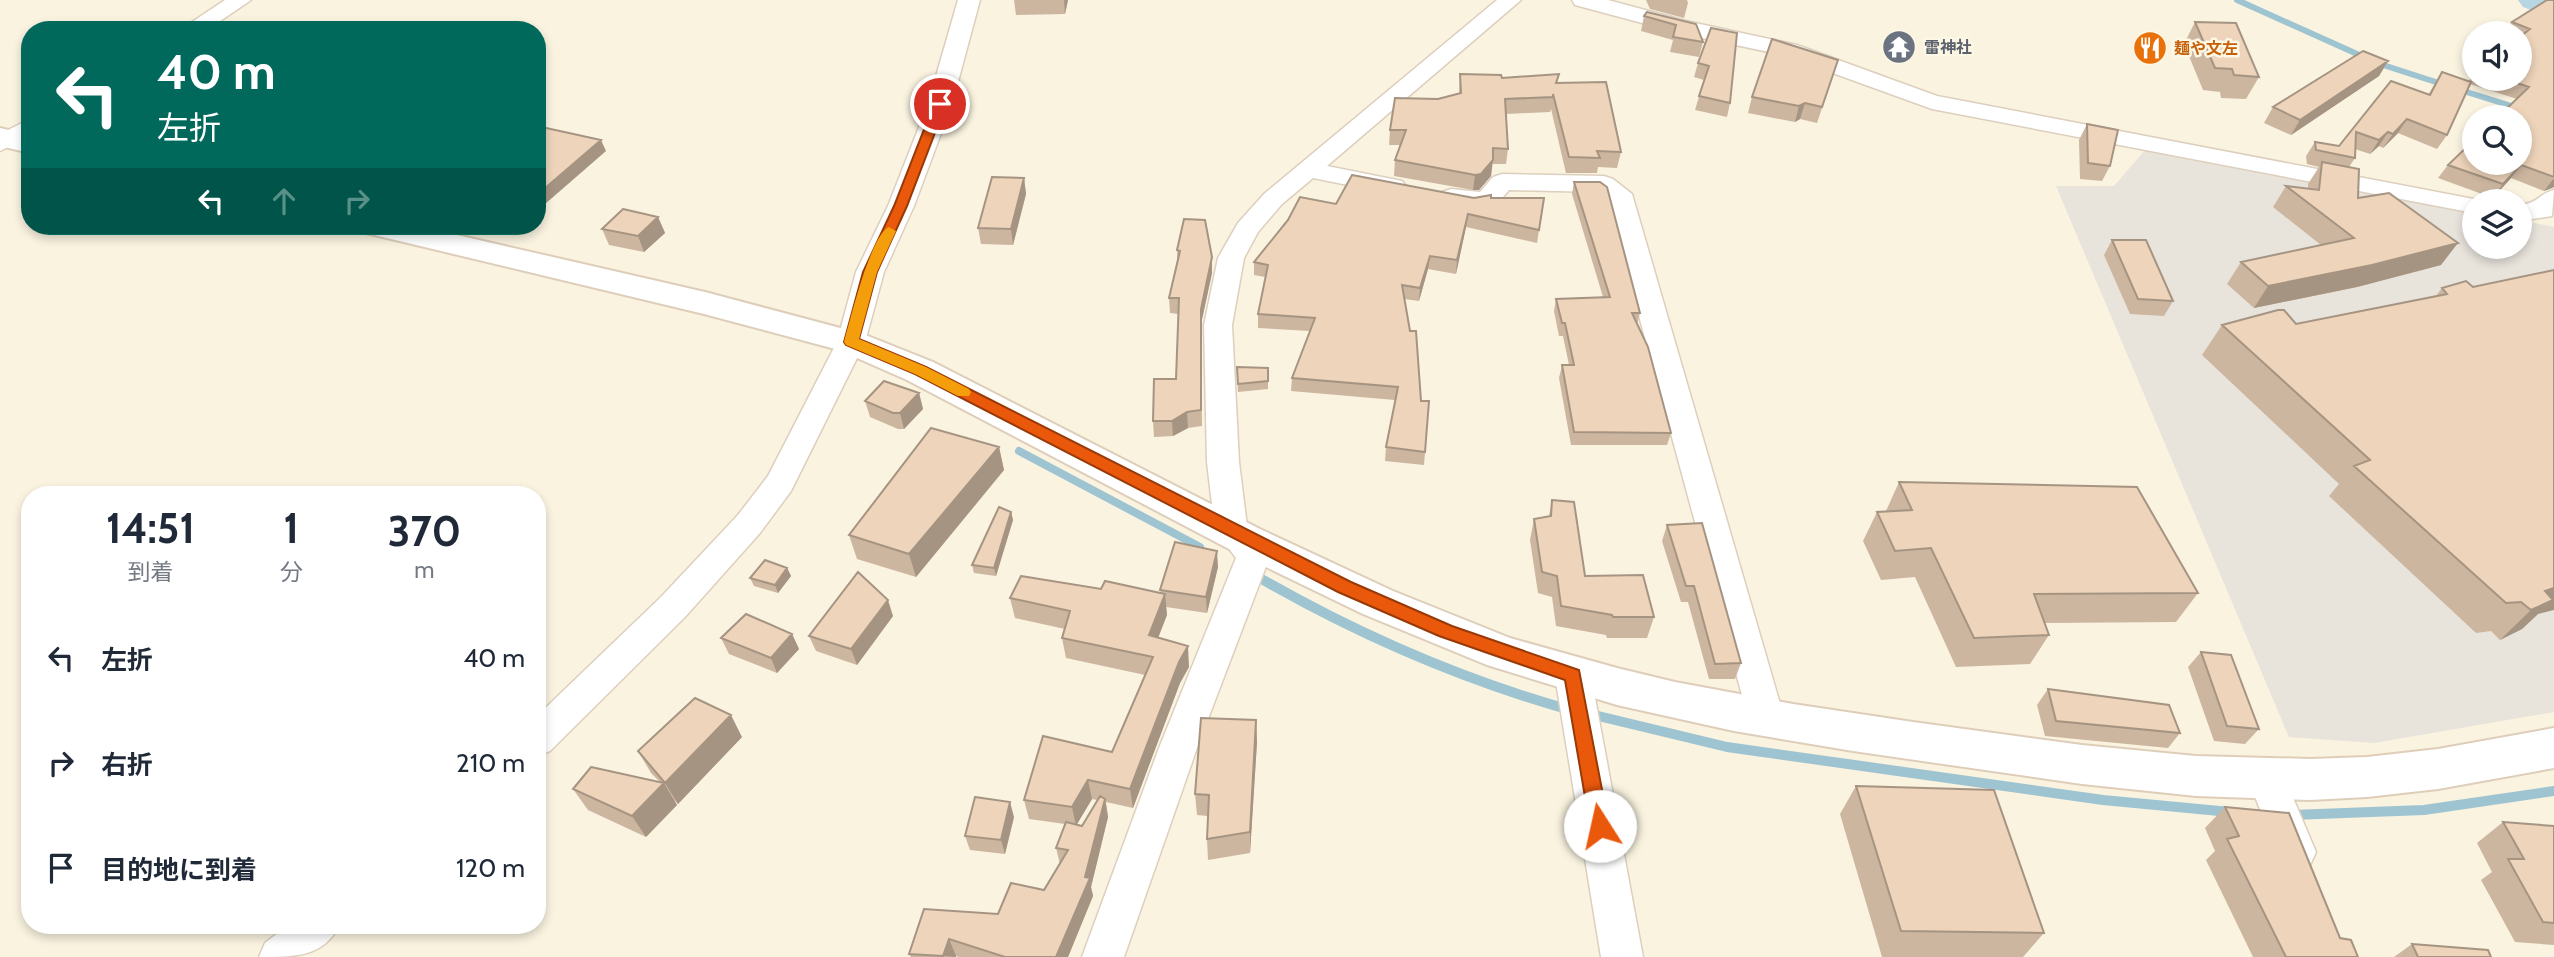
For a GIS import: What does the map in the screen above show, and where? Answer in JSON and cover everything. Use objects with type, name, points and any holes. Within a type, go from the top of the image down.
[{"type":"street","points":[[206,21],[240,0]]},
{"type":"street","points":[[546,731],[673,607],[749,524],[780,483],[851,342],[870,272],[901,206],[940,104],[969,0]]},
{"type":"street","points":[[1103,957],[1178,748],[1253,556],[1231,530],[1223,462],[1218,325],[1231,258],[1247,229],[1273,199],[1510,0]]},
{"type":"street","points":[[1584,0],[1683,27],[1789,50],[1932,102],[2462,203]]},
{"type":"street","points":[[1308,170],[1473,201],[1488,200],[1502,182],[1604,184],[1619,194],[1767,721]]},
{"type":"street","points":[[2532,212],[2543,210],[2554,198]]},
{"type":"street","points":[[414,235],[705,303],[851,342],[920,370],[1231,530],[1345,587],[1446,631],[1577,699],[1675,702],[1767,721],[2119,769],[2276,803],[2365,777],[2489,761],[2554,748]]},
{"type":"street","points":[[1577,699],[1622,957]]},
{"type":"street","points":[[2276,803],[2309,885]]},
{"type":"street","points":[[280,957],[309,934]]},
{"type":"shaded area","points":[[2146,149],[2462,209],[2462,259],[2532,259],[2532,222],[2554,227],[2554,712],[2374,743],[2289,737],[2056,186],[2114,186]]},
{"type":"building","points":[[2547,0],[2554,0],[2554,177],[2532,169],[2532,105],[2510,105],[2525,91],[2532,91],[2532,21],[2514,21]]},
{"type":"building","points":[[1647,12],[1696,24],[1703,42],[1673,37],[1676,25],[1644,16]]},
{"type":"building","points":[[2195,22],[2236,23],[2259,77],[2234,75],[2232,69],[2215,68]]},
{"type":"building","points":[[1711,28],[1737,33],[1730,103],[1699,96],[1709,66],[1698,63]]},
{"type":"building","points":[[1772,39],[1838,60],[1822,107],[1805,103],[1799,106],[1752,97]]},
{"type":"building","points":[[2363,51],[2388,61],[2300,120],[2273,107]]},
{"type":"building","points":[[2442,72],[2462,79],[2462,91],[2467,91],[2447,135],[2407,119],[2393,134],[2388,132],[2379,140],[2356,132],[2355,158],[2316,150],[2315,142],[2339,146],[2391,81],[2430,95]]},
{"type":"building","points":[[1460,74],[1501,75],[1502,78],[1559,74],[1556,83],[1606,82],[1621,152],[1597,151],[1600,158],[1569,157],[1553,94],[1553,97],[1505,99],[1508,149],[1493,148],[1493,160],[1481,174],[1395,160],[1406,130],[1390,130],[1395,98],[1438,99],[1461,93]]},
{"type":"building","points":[[2087,124],[2118,130],[2110,166],[2088,163]]},
{"type":"building","points":[[546,128],[601,140],[546,187]]},
{"type":"building","points":[[2462,152],[2462,170],[2448,165]]},
{"type":"building","points":[[2322,162],[2359,169],[2358,198],[2389,193],[2458,243],[2372,265],[2268,286],[2241,262],[2354,238],[2286,186],[2319,190]]},
{"type":"building","points":[[1352,175],[1474,198],[1491,195],[1491,198],[1544,198],[1539,230],[1468,214],[1457,260],[1430,256],[1420,288],[1402,285],[1410,331],[1416,331],[1421,401],[1429,401],[1425,452],[1386,447],[1398,387],[1292,378],[1315,318],[1258,314],[1268,265],[1254,262],[1288,220],[1300,197],[1336,204]]},
{"type":"building","points":[[2477,175],[2512,175],[2503,184]]},
{"type":"building","points":[[992,177],[1024,178],[1011,229],[978,228]]},
{"type":"building","points":[[1574,182],[1600,182],[1607,187],[1640,313],[1632,313],[1648,347],[1671,433],[1574,432],[1562,365],[1574,365],[1565,323],[1562,323],[1556,299],[1610,297]]},
{"type":"building","points":[[623,209],[658,217],[638,236],[602,229]]},
{"type":"building","points":[[1184,219],[1205,220],[1212,257],[1201,309],[1201,410],[1187,412],[1172,421],[1153,421],[1154,379],[1176,379],[1179,298],[1169,298]]},
{"type":"building","points":[[2112,240],[2146,240],[2173,301],[2138,299]]},
{"type":"building","points":[[2554,270],[2554,588],[2545,591],[2553,600],[2531,610],[2521,602],[2506,603],[2354,466],[2370,460],[2222,325],[2278,310],[2284,310],[2296,324],[2447,294],[2442,288],[2466,281],[2473,287]]},
{"type":"building","points":[[1237,367],[1268,368],[1268,381],[1238,384]]},
{"type":"building","points":[[884,381],[919,393],[900,413],[893,413],[865,401]]},
{"type":"building","points":[[931,428],[999,447],[909,554],[849,535]]},
{"type":"building","points":[[1899,482],[2137,487],[2198,593],[2034,594],[2049,635],[1974,638],[1931,548],[1895,551],[1877,512],[1912,510]]},
{"type":"building","points":[[1552,500],[1574,502],[1585,576],[1643,575],[1654,617],[1613,617],[1561,606],[1557,576],[1542,572],[1534,519],[1551,516]]},
{"type":"building","points":[[999,507],[1011,512],[994,568],[972,565]]},
{"type":"building","points":[[1702,523],[1741,663],[1715,664],[1694,586],[1686,586],[1667,525]]},
{"type":"building","points":[[1175,542],[1217,551],[1206,597],[1160,590]]},
{"type":"building","points":[[765,560],[787,568],[775,585],[750,578]]},
{"type":"building","points":[[858,572],[888,600],[851,649],[809,636]]},
{"type":"building","points":[[1021,576],[1101,589],[1105,581],[1165,594],[1149,635],[1188,646],[1179,662],[1130,789],[1088,780],[1072,807],[1024,800],[1043,736],[1112,752],[1153,657],[1062,638],[1070,611],[1010,598]]},
{"type":"building","points":[[746,614],[792,634],[771,658],[721,638]]},
{"type":"building","points":[[2201,652],[2231,655],[2259,729],[2227,726]]},
{"type":"building","points":[[2048,689],[2169,705],[2180,733],[2056,721]]},
{"type":"building","points":[[695,698],[731,715],[665,783],[638,751]]},
{"type":"building","points":[[1201,718],[1256,720],[1250,832],[1207,839],[1209,795],[1195,794]]},
{"type":"building","points":[[591,767],[664,783],[632,816],[573,789]]},
{"type":"building","points":[[1856,786],[1994,790],[2044,933],[1901,931]]},
{"type":"building","points":[[1100,796],[1105,799],[1085,877],[1090,878],[1056,957],[1005,957],[949,939],[943,956],[909,954],[924,909],[998,914],[1011,883],[1044,890],[1068,850],[1056,848],[1066,822],[1082,826]]},
{"type":"building","points":[[975,797],[1010,802],[1001,840],[965,836]]},
{"type":"building","points":[[2225,807],[2289,813],[2340,938],[2351,940],[2358,957],[2286,957],[2227,839],[2239,836]]},
{"type":"building","points":[[2503,822],[2554,826],[2554,923],[2543,922],[2508,859],[2524,859]]},
{"type":"building","points":[[2412,944],[2488,950],[2491,957],[2418,957]]},
{"type":"waterway","points":[[2237,0],[2366,58]]},
{"type":"waterway","points":[[2535,0],[2554,9]]},
{"type":"waterway","points":[[2377,63],[2445,85]]},
{"type":"waterway","points":[[2457,89],[2508,105]]},
{"type":"waterway","points":[[1019,451],[1200,547]]},
{"type":"waterway","points":[[1258,577],[1295,598],[1410,653],[1489,684],[1570,710]]},
{"type":"waterway","points":[[1590,714],[1727,747],[2103,800],[2230,812]]},
{"type":"waterway","points":[[2292,815],[2424,810],[2554,791]]},
{"type":"slow traffic","points":[[889,231],[870,272],[851,342],[920,370],[963,392]]},
{"type":"place","name":"雷神社","points":[[1899,47]]},
{"type":"place","name":"麺や文左","points":[[2150,48]]},
{"type":"route","points":[[940,104],[901,206],[870,272],[851,342],[920,370],[1345,587],[1446,631],[1573,676],[1600,826]]}]
